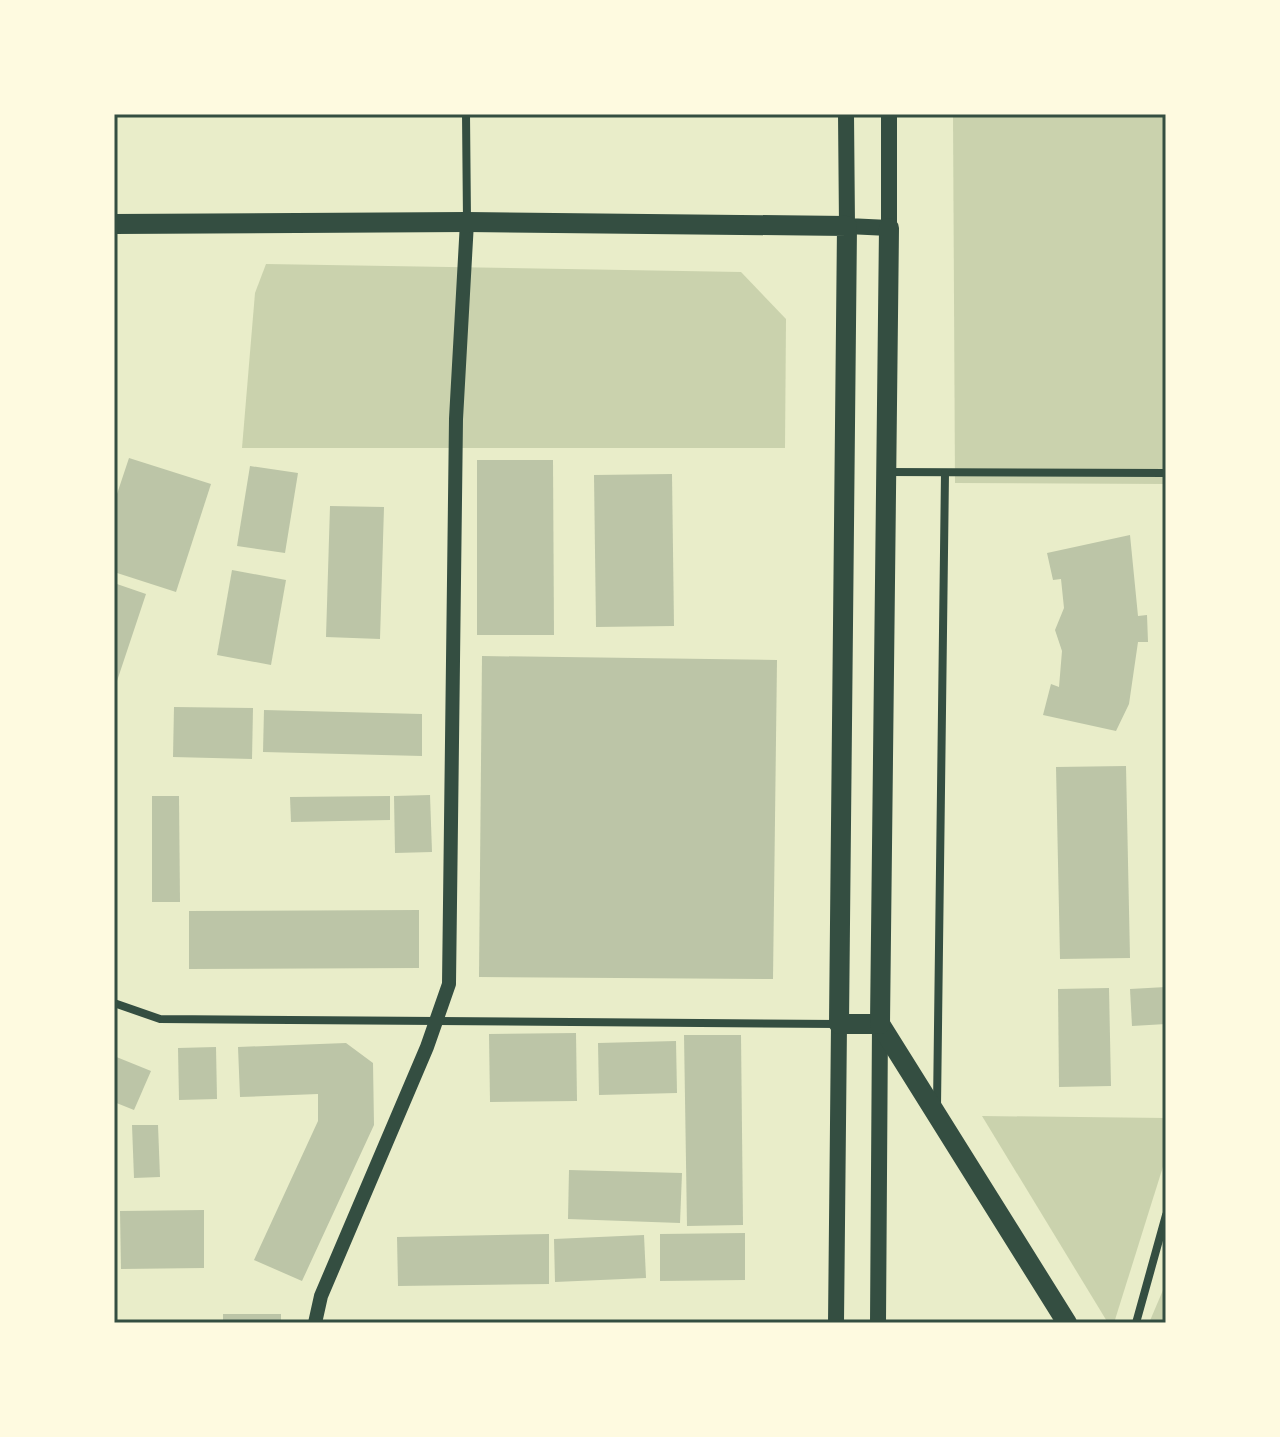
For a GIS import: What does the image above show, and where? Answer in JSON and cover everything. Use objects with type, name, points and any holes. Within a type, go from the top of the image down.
[{"type":"main road","points":[[836,1323],[846,114]]},
{"type":"main road","points":[[878,1323],[889,114]]},
{"type":"main road","points":[[114,224],[467,222],[889,228]]},
{"type":"main road","points":[[839,1024],[880,1024]]},
{"type":"main road","points":[[880,1024],[1067,1323]]},
{"type":"street","points":[[315,1323],[321,1296],[436,1023],[449,984],[456,419],[467,222],[466,114]]},
{"type":"street","points":[[887,472],[1166,473]]},
{"type":"street","points":[[936,1115],[945,473]]},
{"type":"street","points":[[114,1003],[160,1019],[839,1024]]},
{"type":"street","points":[[1136,1323],[1166,1215]]},
{"type":"green space","points":[[953,114],[1166,114],[1166,484],[955,483]]},
{"type":"green space","points":[[266,264],[741,272],[786,319],[785,448],[242,448],[255,293]]},
{"type":"green space","points":[[982,1116],[1166,1118],[1166,1157],[1114,1323],[1108,1323]]},
{"type":"green space","points":[[1166,1283],[1166,1323],[1149,1323]]},
{"type":"building","points":[[129,458],[211,484],[176,592],[114,572],[114,503]]},
{"type":"building","points":[[477,460],[553,460],[554,635],[477,635]]},
{"type":"building","points":[[250,466],[298,473],[285,553],[237,546]]},
{"type":"building","points":[[672,474],[674,626],[596,627],[594,475]]},
{"type":"building","points":[[330,506],[384,507],[380,639],[326,637]]},
{"type":"building","points":[[1130,535],[1138,616],[1147,615],[1148,642],[1138,642],[1129,704],[1116,731],[1043,715],[1051,684],[1059,687],[1062,651],[1055,630],[1064,608],[1061,579],[1053,580],[1047,553]]},
{"type":"building","points":[[232,570],[286,580],[271,665],[217,655]]},
{"type":"building","points":[[114,583],[146,594],[115,687],[114,687]]},
{"type":"building","points":[[482,656],[777,660],[773,979],[479,977]]},
{"type":"building","points":[[174,707],[253,708],[252,759],[173,757]]},
{"type":"building","points":[[264,710],[422,714],[422,756],[263,752]]},
{"type":"building","points":[[1126,766],[1130,958],[1060,959],[1056,767]]},
{"type":"building","points":[[430,795],[432,852],[395,853],[394,796]]},
{"type":"building","points":[[152,796],[179,796],[180,902],[152,902]]},
{"type":"building","points":[[390,796],[390,820],[291,822],[290,797]]},
{"type":"building","points":[[419,910],[419,968],[189,969],[189,911]]},
{"type":"building","points":[[1166,987],[1166,1024],[1132,1026],[1130,989]]},
{"type":"building","points":[[1109,988],[1111,1086],[1059,1087],[1058,989]]},
{"type":"building","points":[[576,1033],[577,1101],[490,1102],[489,1034]]},
{"type":"building","points":[[684,1035],[741,1035],[743,1225],[687,1226]]},
{"type":"building","points":[[676,1041],[677,1093],[599,1095],[598,1043]]},
{"type":"building","points":[[346,1043],[373,1063],[374,1125],[302,1281],[254,1260],[318,1121],[318,1094],[240,1097],[238,1047]]},
{"type":"building","points":[[216,1047],[217,1099],[179,1100],[178,1048]]},
{"type":"building","points":[[114,1056],[151,1071],[134,1110],[114,1102]]},
{"type":"building","points":[[132,1125],[158,1125],[160,1177],[134,1178]]},
{"type":"building","points":[[569,1170],[682,1173],[680,1223],[568,1219]]},
{"type":"building","points":[[204,1210],[204,1268],[121,1269],[120,1211]]},
{"type":"building","points":[[745,1233],[745,1280],[660,1281],[660,1234]]},
{"type":"building","points":[[549,1234],[549,1284],[398,1286],[397,1237]]},
{"type":"building","points":[[644,1235],[646,1278],[555,1282],[554,1239]]},
{"type":"building","points":[[223,1314],[281,1314],[281,1323],[223,1323]]}]
